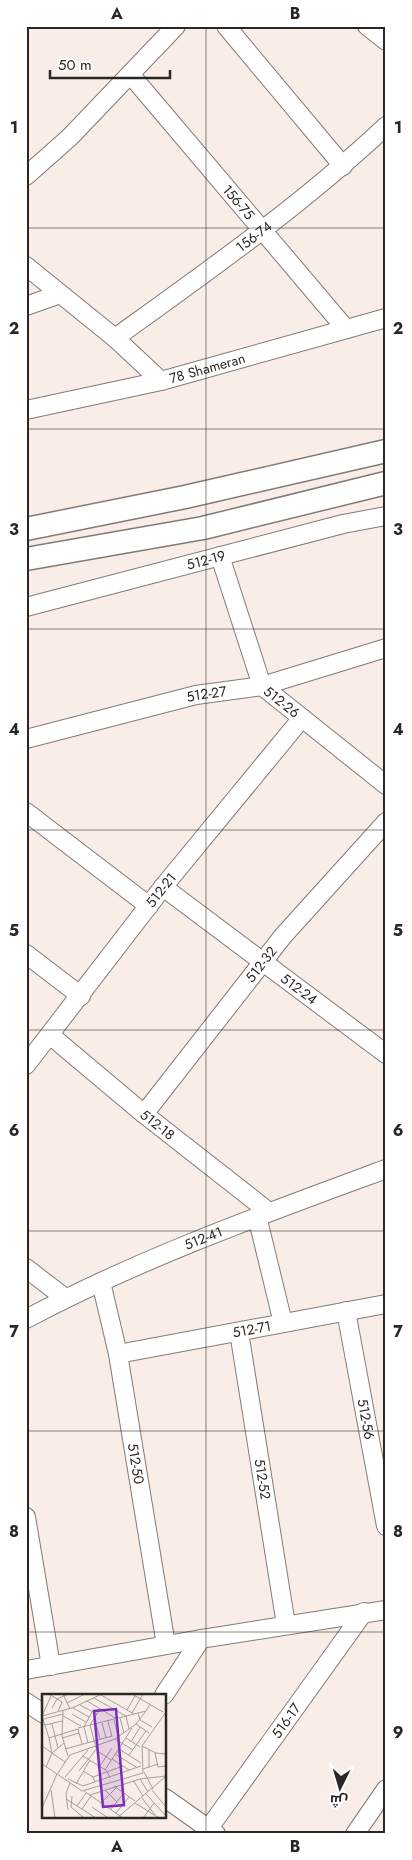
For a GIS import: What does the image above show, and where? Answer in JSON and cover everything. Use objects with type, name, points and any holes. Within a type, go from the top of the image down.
[{"type":"main road","points":[[30,526],[185,497],[386,451]]},
{"type":"main road","points":[[26,559],[202,528],[386,483]]},
{"type":"street","points":[[26,176],[70,137],[176,26]]},
{"type":"street","points":[[226,26],[343,166]]},
{"type":"street","points":[[367,26],[386,41]]},
{"type":"street","name":"156-75","points":[[130,74],[346,329]]},
{"type":"street","name":"156-74","points":[[115,338],[263,231],[343,166],[386,126]]},
{"type":"street","points":[[26,266],[115,338],[161,381]]},
{"type":"street","points":[[26,306],[60,294]]},
{"type":"street","name":"78 Shameran","points":[[26,410],[161,381],[386,318]]},
{"type":"street","name":"512-19","points":[[26,607],[343,524],[386,516]]},
{"type":"street","name":"512-26","points":[[220,556],[262,686],[386,785]]},
{"type":"street","name":"512-27","points":[[26,739],[196,695],[262,686],[386,648]]},
{"type":"street","name":"512-21","points":[[26,1065],[163,888],[302,718]]},
{"type":"street","points":[[26,812],[149,906]]},
{"type":"street","name":"512-32","points":[[144,1114],[282,936],[386,822]]},
{"type":"street","name":"512-24","points":[[163,888],[386,1054]]},
{"type":"street","points":[[26,954],[81,996]]},
{"type":"street","name":"512-18","points":[[50,1035],[263,1214]]},
{"type":"street","name":"512-41","points":[[26,1319],[65,1298],[101,1282],[263,1214],[386,1169]]},
{"type":"street","points":[[263,1214],[283,1323]]},
{"type":"street","points":[[26,1268],[65,1298]]},
{"type":"street","name":"512-50","points":[[101,1282],[118,1354],[166,1645]]},
{"type":"street","name":"512-71","points":[[118,1354],[386,1304]]},
{"type":"street","name":"512-56","points":[[346,1312],[386,1526]]},
{"type":"street","name":"512-52","points":[[238,1332],[286,1625]]},
{"type":"street","points":[[26,1517],[51,1666]]},
{"type":"street","points":[[26,1670],[201,1639],[386,1610]]},
{"type":"street","name":"516-17","points":[[212,1831],[364,1612]]},
{"type":"street","points":[[165,1694],[201,1639]]},
{"type":"street","points":[[26,1702],[42,1713]]},
{"type":"street","points":[[355,1834],[381,1807],[386,1789]]},
{"type":"street","points":[[166,1799],[212,1831]]}]
